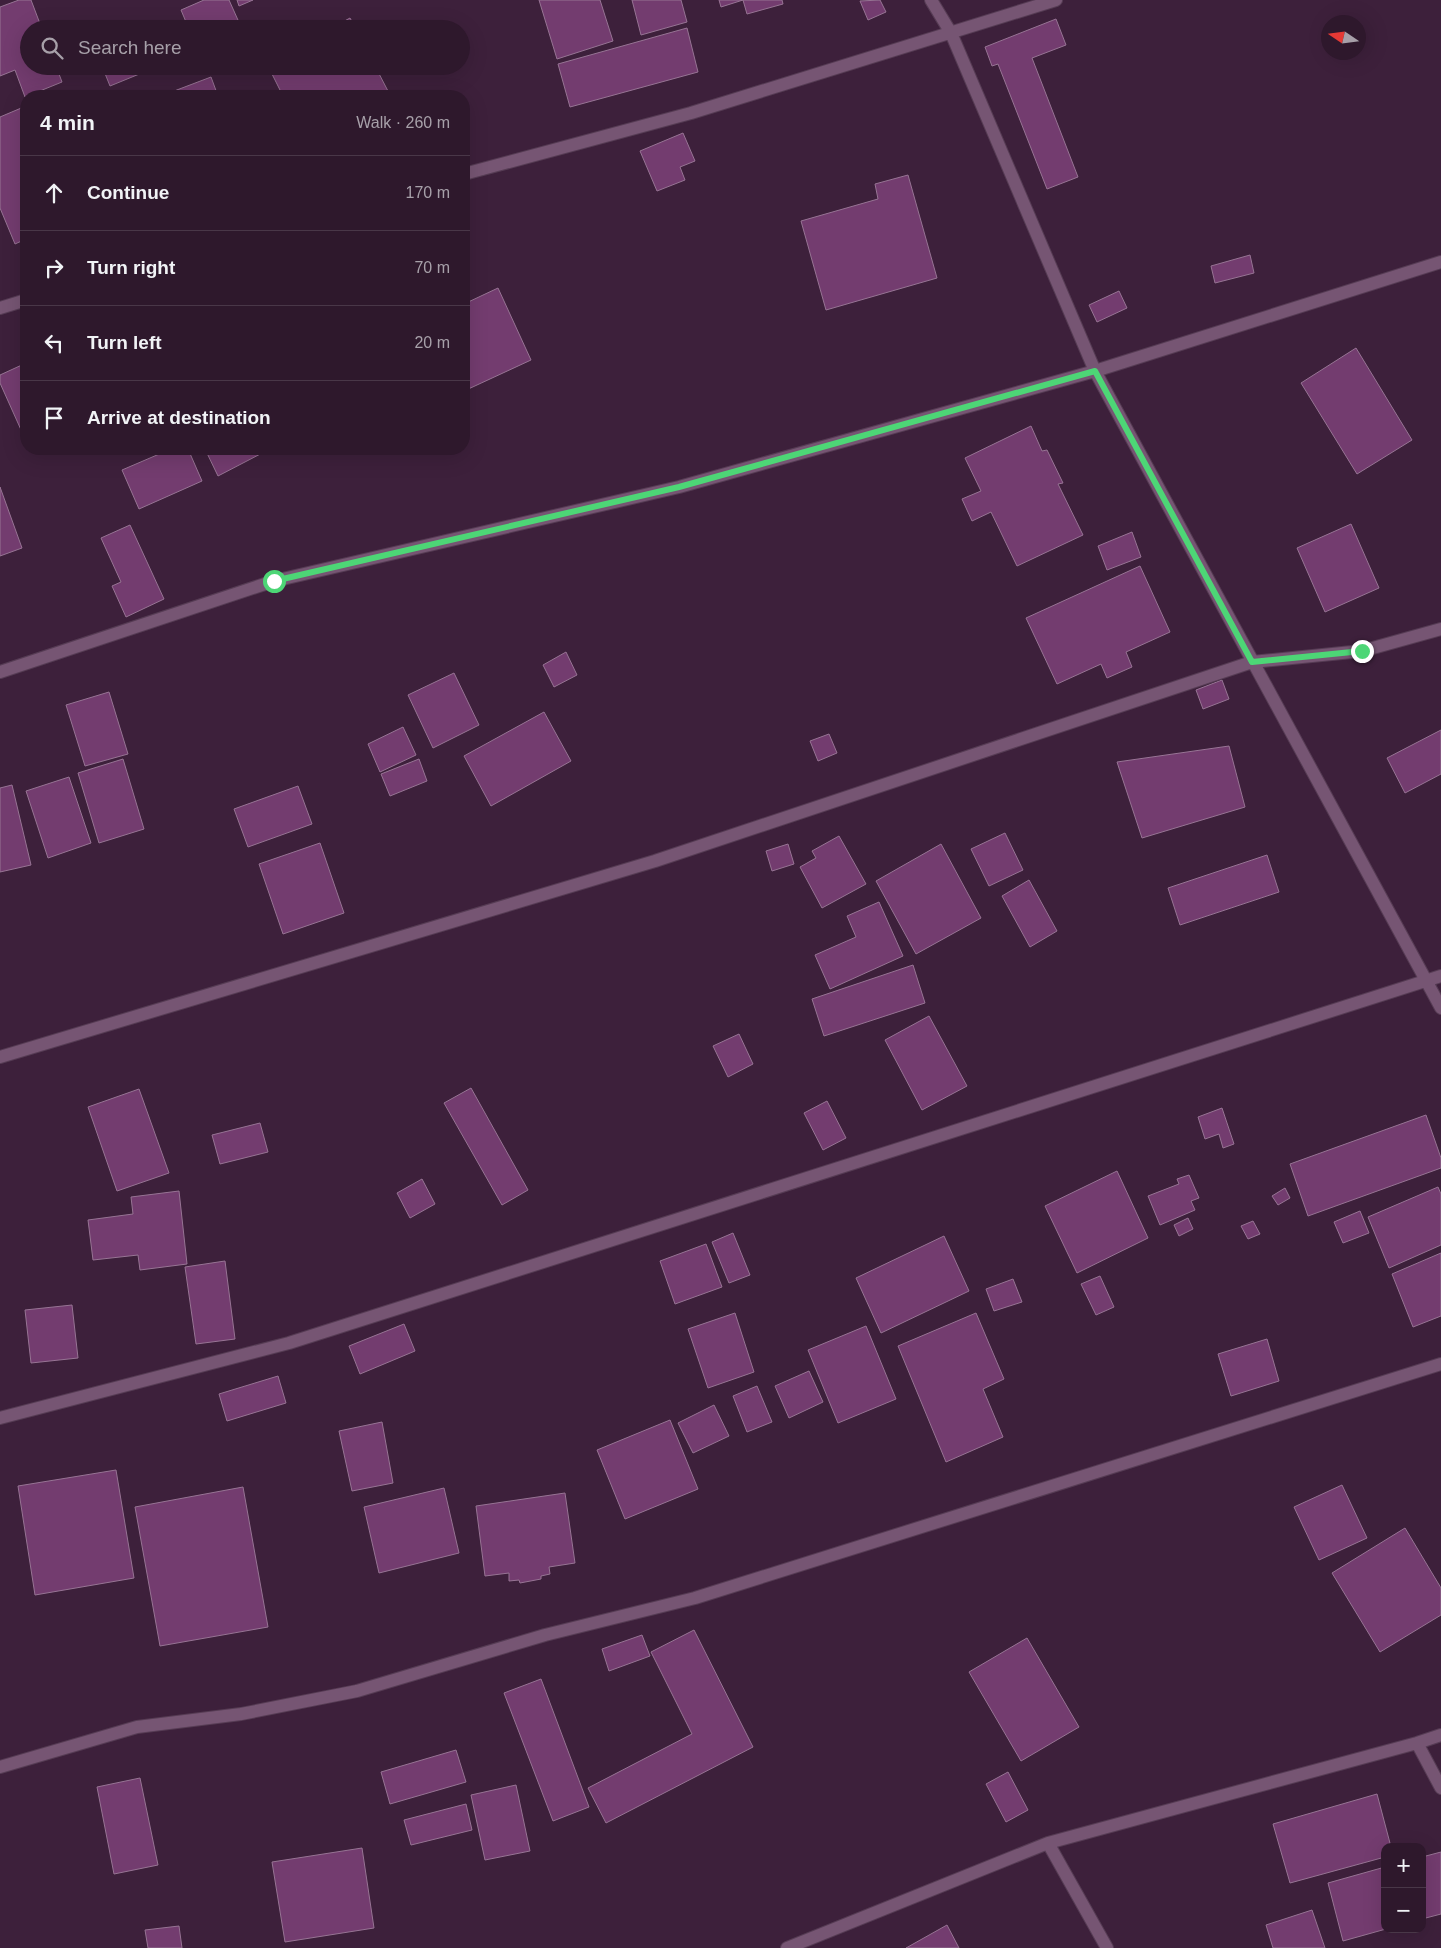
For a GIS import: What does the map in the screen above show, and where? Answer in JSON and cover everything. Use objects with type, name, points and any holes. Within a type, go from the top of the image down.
[{"type":"street","points":[[931,0],[950,33],[1095,371],[1441,1008]]},
{"type":"street","points":[[470,172],[691,113],[1056,0]]},
{"type":"street","points":[[0,672],[274,581],[679,487],[1095,371],[1441,262]]},
{"type":"street","points":[[0,308],[20,302]]},
{"type":"street","points":[[0,1057],[655,862],[1252,662],[1362,651],[1441,629]]},
{"type":"street","points":[[0,1418],[289,1343],[1441,976]]},
{"type":"street","points":[[0,1767],[137,1727],[242,1714],[357,1691],[545,1634],[695,1598],[1441,1364]]},
{"type":"street","points":[[787,1948],[1048,1843],[1441,1735]]},
{"type":"street","points":[[1417,1743],[1441,1788]]},
{"type":"street","points":[[1048,1843],[1107,1948]]},
{"type":"building","points":[[19,0],[31,0],[39,20],[20,20],[20,75],[59,75],[62,82],[42,90],[22,90],[15,70],[0,76],[0,7]]},
{"type":"building","points":[[204,0],[229,0],[238,20],[185,20],[181,10]]},
{"type":"building","points":[[237,0],[253,0],[239,6]]},
{"type":"building","points":[[539,0],[600,0],[613,41],[557,59]]},
{"type":"building","points":[[632,0],[681,0],[687,22],[641,35]]},
{"type":"building","points":[[719,0],[743,0],[721,7]]},
{"type":"building","points":[[743,0],[782,0],[783,4],[747,14]]},
{"type":"building","points":[[880,0],[886,12],[868,20],[860,1]]},
{"type":"building","points":[[1056,19],[1066,45],[1032,58],[1078,177],[1047,189],[998,64],[992,66],[985,47]]},
{"type":"building","points":[[687,28],[698,72],[570,107],[558,64]]},
{"type":"building","points":[[106,75],[137,75],[110,86]]},
{"type":"building","points":[[272,75],[380,75],[387,90],[280,90]]},
{"type":"building","points":[[211,77],[216,90],[177,90]]},
{"type":"building","points":[[20,109],[20,242],[15,244],[0,208],[0,117]]},
{"type":"building","points":[[683,133],[695,161],[680,167],[685,180],[657,191],[640,151]]},
{"type":"building","points":[[908,175],[937,278],[826,310],[801,221],[878,199],[875,184]]},
{"type":"building","points":[[1250,255],[1254,273],[1215,283],[1211,266]]},
{"type":"building","points":[[498,288],[531,360],[470,388],[470,301]]},
{"type":"building","points":[[1119,291],[1127,308],[1097,322],[1089,305]]},
{"type":"building","points":[[1356,348],[1412,440],[1357,474],[1301,383]]},
{"type":"building","points":[[20,366],[20,428],[0,383],[0,375]]},
{"type":"building","points":[[1031,426],[1042,451],[1047,450],[1063,483],[1058,484],[1083,535],[1017,566],[991,512],[972,521],[962,499],[981,491],[965,458]]},
{"type":"building","points":[[157,455],[191,455],[202,481],[139,509],[122,470]]},
{"type":"building","points":[[208,455],[258,455],[218,476]]},
{"type":"building","points":[[0,487],[22,548],[0,556]]},
{"type":"building","points":[[1351,524],[1379,588],[1325,612],[1297,548]]},
{"type":"building","points":[[130,525],[164,599],[126,617],[112,586],[121,582],[101,538]]},
{"type":"building","points":[[1132,532],[1141,557],[1107,570],[1098,546]]},
{"type":"building","points":[[1140,566],[1170,632],[1126,652],[1132,667],[1107,678],[1101,664],[1057,684],[1026,618]]},
{"type":"building","points":[[566,652],[577,675],[554,687],[543,665]]},
{"type":"building","points":[[454,673],[479,725],[433,748],[408,695]]},
{"type":"building","points":[[1222,680],[1229,699],[1203,709],[1196,690]]},
{"type":"building","points":[[109,692],[128,754],[85,766],[66,705]]},
{"type":"building","points":[[544,712],[571,761],[491,806],[464,756]]},
{"type":"building","points":[[403,727],[416,755],[380,772],[368,744]]},
{"type":"building","points":[[1441,730],[1441,774],[1405,793],[1387,758]]},
{"type":"building","points":[[829,734],[837,753],[818,761],[810,741]]},
{"type":"building","points":[[1229,746],[1245,807],[1142,838],[1117,762]]},
{"type":"building","points":[[123,759],[144,829],[99,843],[78,773]]},
{"type":"building","points":[[419,759],[427,781],[390,796],[381,774]]},
{"type":"building","points":[[69,777],[91,843],[48,858],[26,791]]},
{"type":"building","points":[[12,785],[31,865],[0,872],[0,788]]},
{"type":"building","points":[[298,786],[312,824],[248,847],[234,809]]},
{"type":"building","points":[[1005,833],[1023,870],[989,886],[971,849]]},
{"type":"building","points":[[839,836],[866,884],[822,908],[800,867],[816,858],[812,851]]},
{"type":"building","points":[[320,843],[344,913],[283,934],[259,864]]},
{"type":"building","points":[[788,844],[794,864],[772,871],[766,851]]},
{"type":"building","points":[[941,844],[981,918],[916,954],[876,881]]},
{"type":"building","points":[[1267,855],[1279,892],[1180,925],[1168,888]]},
{"type":"building","points":[[1029,880],[1057,931],[1030,947],[1002,896]]},
{"type":"building","points":[[879,902],[903,956],[830,989],[815,955],[856,937],[847,916]]},
{"type":"building","points":[[913,965],[925,1003],[824,1036],[812,999]]},
{"type":"building","points":[[929,1016],[967,1086],[922,1110],[885,1040]]},
{"type":"building","points":[[739,1034],[753,1064],[728,1077],[713,1046]]},
{"type":"building","points":[[471,1088],[528,1190],[502,1205],[444,1103]]},
{"type":"building","points":[[139,1089],[169,1173],[117,1191],[88,1107]]},
{"type":"building","points":[[827,1101],[846,1138],[823,1150],[804,1113]]},
{"type":"building","points":[[1222,1108],[1234,1144],[1223,1148],[1219,1134],[1205,1139],[1198,1117]]},
{"type":"building","points":[[1426,1115],[1441,1158],[1441,1168],[1308,1216],[1290,1164]]},
{"type":"building","points":[[260,1123],[268,1152],[220,1164],[212,1135]]},
{"type":"building","points":[[1117,1171],[1148,1238],[1077,1273],[1045,1206]]},
{"type":"building","points":[[1189,1175],[1199,1198],[1191,1201],[1195,1210],[1160,1225],[1148,1196],[1179,1184],[1177,1179]]},
{"type":"building","points":[[422,1179],[435,1204],[410,1218],[397,1193]]},
{"type":"building","points":[[1438,1187],[1441,1194],[1441,1245],[1389,1268],[1368,1217]]},
{"type":"building","points":[[1285,1188],[1290,1198],[1278,1205],[1272,1196]]},
{"type":"building","points":[[179,1191],[187,1264],[140,1270],[138,1255],[93,1260],[88,1220],[133,1214],[131,1197]]},
{"type":"building","points":[[1360,1211],[1369,1233],[1343,1243],[1334,1222]]},
{"type":"building","points":[[1188,1218],[1193,1229],[1179,1236],[1174,1225]]},
{"type":"building","points":[[1253,1221],[1260,1234],[1248,1239],[1241,1226]]},
{"type":"building","points":[[733,1233],[750,1275],[729,1283],[712,1242]]},
{"type":"building","points":[[944,1236],[969,1291],[881,1333],[856,1278]]},
{"type":"building","points":[[706,1244],[722,1287],[675,1304],[660,1261]]},
{"type":"building","points":[[1441,1253],[1441,1316],[1413,1327],[1392,1274]]},
{"type":"building","points":[[225,1261],[235,1339],[196,1344],[185,1267]]},
{"type":"building","points":[[1100,1276],[1114,1307],[1096,1315],[1081,1284]]},
{"type":"building","points":[[1013,1279],[1022,1302],[994,1311],[986,1289]]},
{"type":"building","points":[[72,1305],[78,1358],[31,1363],[25,1310]]},
{"type":"building","points":[[735,1313],[754,1372],[708,1388],[688,1329]]},
{"type":"building","points":[[976,1313],[1004,1379],[983,1389],[1003,1437],[946,1462],[898,1346]]},
{"type":"building","points":[[404,1324],[415,1351],[360,1374],[349,1346]]},
{"type":"building","points":[[866,1326],[896,1399],[838,1423],[808,1350]]},
{"type":"building","points":[[1267,1339],[1279,1381],[1231,1396],[1218,1354]]},
{"type":"building","points":[[809,1371],[823,1402],[789,1418],[775,1386]]},
{"type":"building","points":[[278,1376],[286,1403],[227,1421],[219,1394]]},
{"type":"building","points":[[757,1386],[772,1422],[747,1432],[733,1396]]},
{"type":"building","points":[[714,1405],[729,1436],[693,1453],[678,1423]]},
{"type":"building","points":[[670,1420],[698,1489],[625,1519],[597,1450]]},
{"type":"building","points":[[382,1422],[393,1483],[352,1491],[339,1431]]},
{"type":"building","points":[[116,1470],[134,1578],[35,1595],[18,1486]]},
{"type":"building","points":[[1342,1485],[1367,1538],[1319,1560],[1294,1507]]},
{"type":"building","points":[[243,1487],[268,1627],[160,1646],[135,1507]]},
{"type":"building","points":[[444,1488],[459,1553],[379,1573],[364,1507]]},
{"type":"building","points":[[565,1493],[575,1563],[549,1567],[550,1574],[541,1576],[541,1579],[520,1583],[519,1580],[509,1581],[509,1573],[485,1576],[476,1506]]},
{"type":"building","points":[[1405,1528],[1441,1588],[1441,1615],[1380,1652],[1332,1573]]},
{"type":"building","points":[[694,1630],[753,1747],[606,1823],[588,1788],[692,1734],[651,1652]]},
{"type":"building","points":[[642,1635],[650,1656],[609,1671],[602,1649]]},
{"type":"building","points":[[1027,1638],[1079,1727],[1021,1761],[969,1672]]},
{"type":"building","points":[[541,1679],[589,1807],[553,1821],[504,1693]]},
{"type":"building","points":[[456,1750],[466,1782],[390,1804],[381,1772]]},
{"type":"building","points":[[1008,1772],[1028,1810],[1006,1822],[986,1784]]},
{"type":"building","points":[[140,1778],[158,1865],[114,1874],[97,1787]]},
{"type":"building","points":[[516,1785],[530,1851],[485,1860],[471,1795]]},
{"type":"building","points":[[1377,1794],[1390,1843],[1381,1843],[1381,1858],[1290,1883],[1273,1824]]},
{"type":"building","points":[[466,1804],[472,1830],[411,1845],[404,1820]]},
{"type":"building","points":[[362,1848],[374,1928],[285,1942],[272,1862]]},
{"type":"building","points":[[1441,1852],[1441,1914],[1426,1918],[1426,1888],[1426,1856]]},
{"type":"building","points":[[1381,1868],[1381,1930],[1343,1941],[1328,1883]]},
{"type":"building","points":[[1312,1910],[1325,1948],[1273,1948],[1266,1925]]},
{"type":"building","points":[[947,1925],[959,1948],[906,1948]]},
{"type":"building","points":[[179,1926],[182,1948],[148,1948],[145,1930]]},
{"type":"route","points":[[274,581],[679,487],[1095,371],[1252,662],[1362,651]]}]
